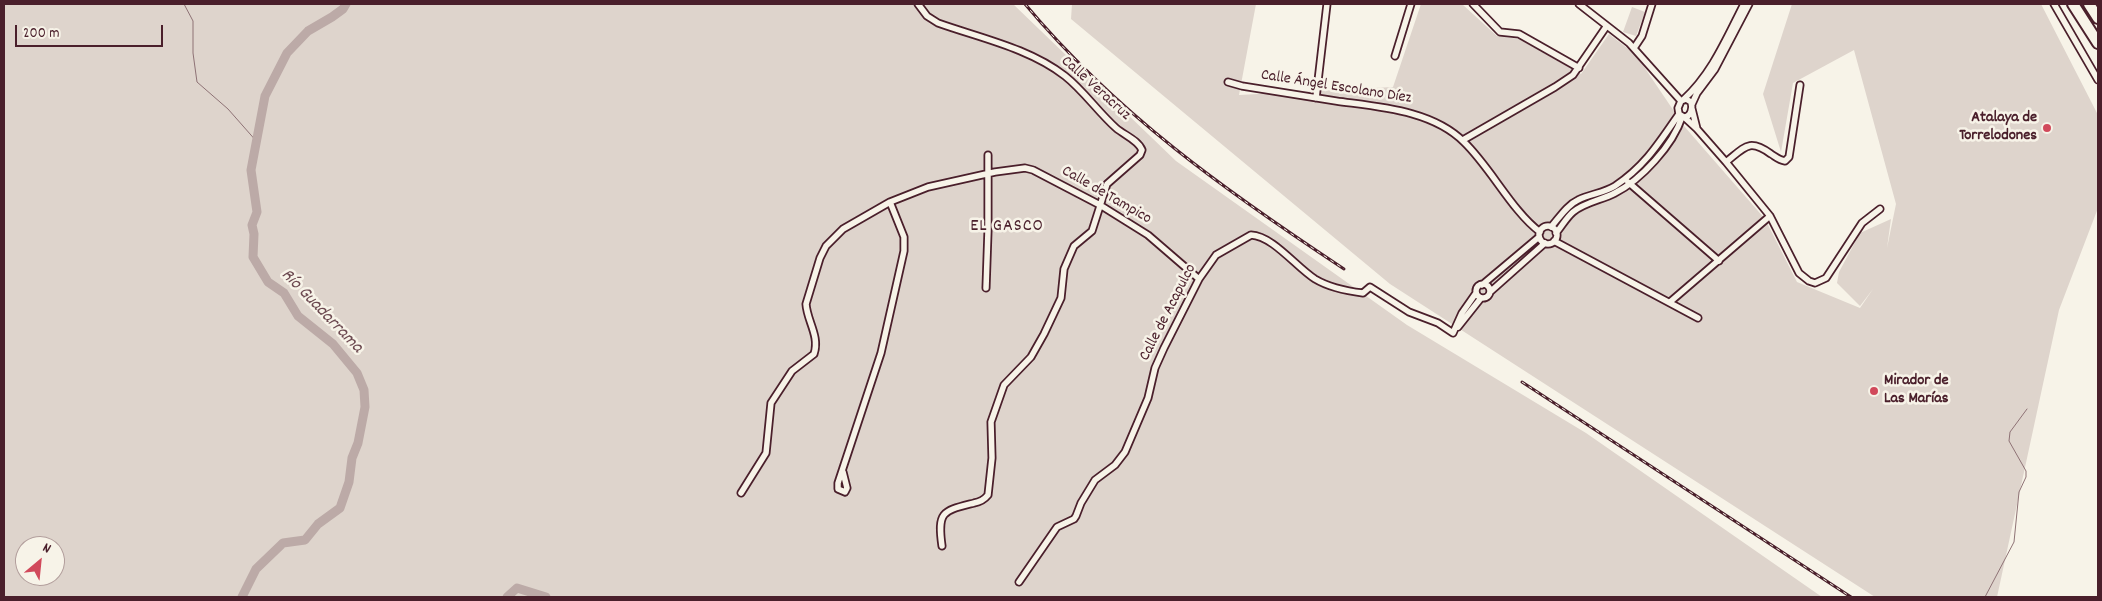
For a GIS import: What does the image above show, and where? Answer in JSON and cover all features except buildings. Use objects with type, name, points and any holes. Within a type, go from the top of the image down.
[{"type":"highway","points":[[2072,4],[2098,43]]},
{"type":"highway","points":[[2088,4],[2098,18]]},
{"type":"street","name":"Calle Veracruz","points":[[918,4],[926,16],[938,23],[1028,54],[1046,64],[1066,77],[1116,128],[1139,145],[1142,150],[1140,154],[1109,180],[1100,205]]},
{"type":"street","points":[[1316,98],[1327,4]]},
{"type":"street","points":[[1395,56],[1411,4]]},
{"type":"street","points":[[1473,4],[1500,32],[1519,34],[1580,68]]},
{"type":"street","points":[[1579,4],[1634,48],[1682,100],[1689,100],[1697,129]]},
{"type":"street","points":[[1634,48],[1642,36],[1652,4]]},
{"type":"street","points":[[1744,4],[1711,66],[1693,91],[1682,100],[1678,108],[1682,116],[1697,129],[1770,216],[1799,274],[1803,278],[1815,283],[1826,278],[1862,223],[1880,208]]},
{"type":"street","points":[[1627,181],[1578,200],[1568,207],[1550,227],[1545,227],[1540,235],[1478,287],[1479,296],[1486,297],[1545,243],[1550,244],[1554,241],[1556,233],[1574,211],[1616,193],[1647,160],[1682,116],[1689,115],[1697,93],[1715,69],[1749,4]]},
{"type":"street","points":[[2054,4],[2098,80]]},
{"type":"street","points":[[1463,140],[1555,88],[1574,75],[1606,27]]},
{"type":"street","name":"Calle Ángel Escolano Díez","points":[[1228,82],[1242,86],[1416,115],[1444,127],[1463,140],[1479,157],[1540,235]]},
{"type":"street","points":[[1726,162],[1745,146],[1751,144],[1758,145],[1780,160],[1785,160],[1789,157],[1800,86]]},
{"type":"street","points":[[986,288],[988,155]]},
{"type":"street","name":"Calle de Tampico","points":[[741,493],[766,452],[772,403],[792,371],[814,354],[815,335],[806,304],[820,258],[826,246],[843,229],[890,202],[928,187],[1025,168],[1033,170],[1100,205],[1148,235],[1199,279]]},
{"type":"street","points":[[1627,181],[1719,261]]},
{"type":"street","points":[[843,472],[882,353],[904,250],[904,237],[890,202]]},
{"type":"street","points":[[942,546],[940,528],[944,515],[952,509],[980,502],[988,495],[992,458],[991,422],[1004,385],[1031,357],[1044,334],[1058,306],[1064,269],[1070,254],[1077,242],[1092,231],[1100,205]]},
{"type":"street","points":[[1670,302],[1770,216]]},
{"type":"street","points":[[1550,227],[1556,233]]},
{"type":"street","name":"Calle de Acapulco","points":[[1018,582],[1057,527],[1076,516],[1081,503],[1095,480],[1115,465],[1125,452],[1148,398],[1158,361],[1199,279],[1216,256],[1251,235],[1257,235],[1273,245],[1314,278],[1339,290],[1363,293],[1370,287],[1409,312],[1438,323],[1453,333],[1462,313],[1479,296]]},
{"type":"street","points":[[1540,235],[1545,243]]},
{"type":"street","points":[[1554,241],[1698,318]]},
{"type":"street","points":[[1482,284],[1487,286],[1490,292]]},
{"type":"shaded area","points":[[4,4],[1013,4],[1176,161],[1407,325],[1586,433],[1822,597],[4,597]]},
{"type":"shaded area","points":[[1072,4],[1256,4],[1239,95],[1393,87],[1421,4],[1462,4],[1497,36],[1519,39],[1581,74],[1609,34],[1636,55],[1684,126],[1765,219],[1797,282],[1860,308],[1873,289],[1860,306],[1837,283],[1839,272],[1860,233],[1891,219],[1887,248],[1896,204],[1854,50],[1793,83],[1781,152],[1763,94],[1792,4],[2041,4],[2098,115],[2098,208],[2059,310],[1997,597],[1875,597],[1390,284],[1071,19]]},
{"type":"shaded area","points":[[1632,7],[1645,12],[1636,36],[1623,32]]},
{"type":"waterway","points":[[184,4],[193,21],[193,53],[197,82],[228,109],[258,143]]},
{"type":"waterway","name":"Río Guadarrama","points":[[242,597],[256,569],[283,543],[305,540],[318,524],[340,508],[349,482],[352,458],[358,443],[365,407],[364,390],[357,373],[333,344],[298,316],[284,293],[268,282],[253,257],[254,234],[252,225],[257,212],[251,170],[265,96],[287,53],[308,31],[332,17],[343,9],[346,4]]},
{"type":"waterway","points":[[1985,597],[2014,542],[2019,492],[2026,477],[2026,471],[2009,441],[2010,432],[2027,409]]},
{"type":"waterway","name":"Río Guadarrama","points":[[507,597],[517,588],[546,597]]},
{"type":"railway","points":[[1025,4],[1060,44],[1135,116],[1215,180],[1344,269]]},
{"type":"railway","points":[[1522,382],[1851,597]]},
{"type":"place","name":"Atalaya de Torrelodones","points":[[2047,128]]},
{"type":"place","name":"Mirador de Las Marías","points":[[1874,391]]},
{"type":"district","name":"EL GASCO","points":[[1007,228]]}]
